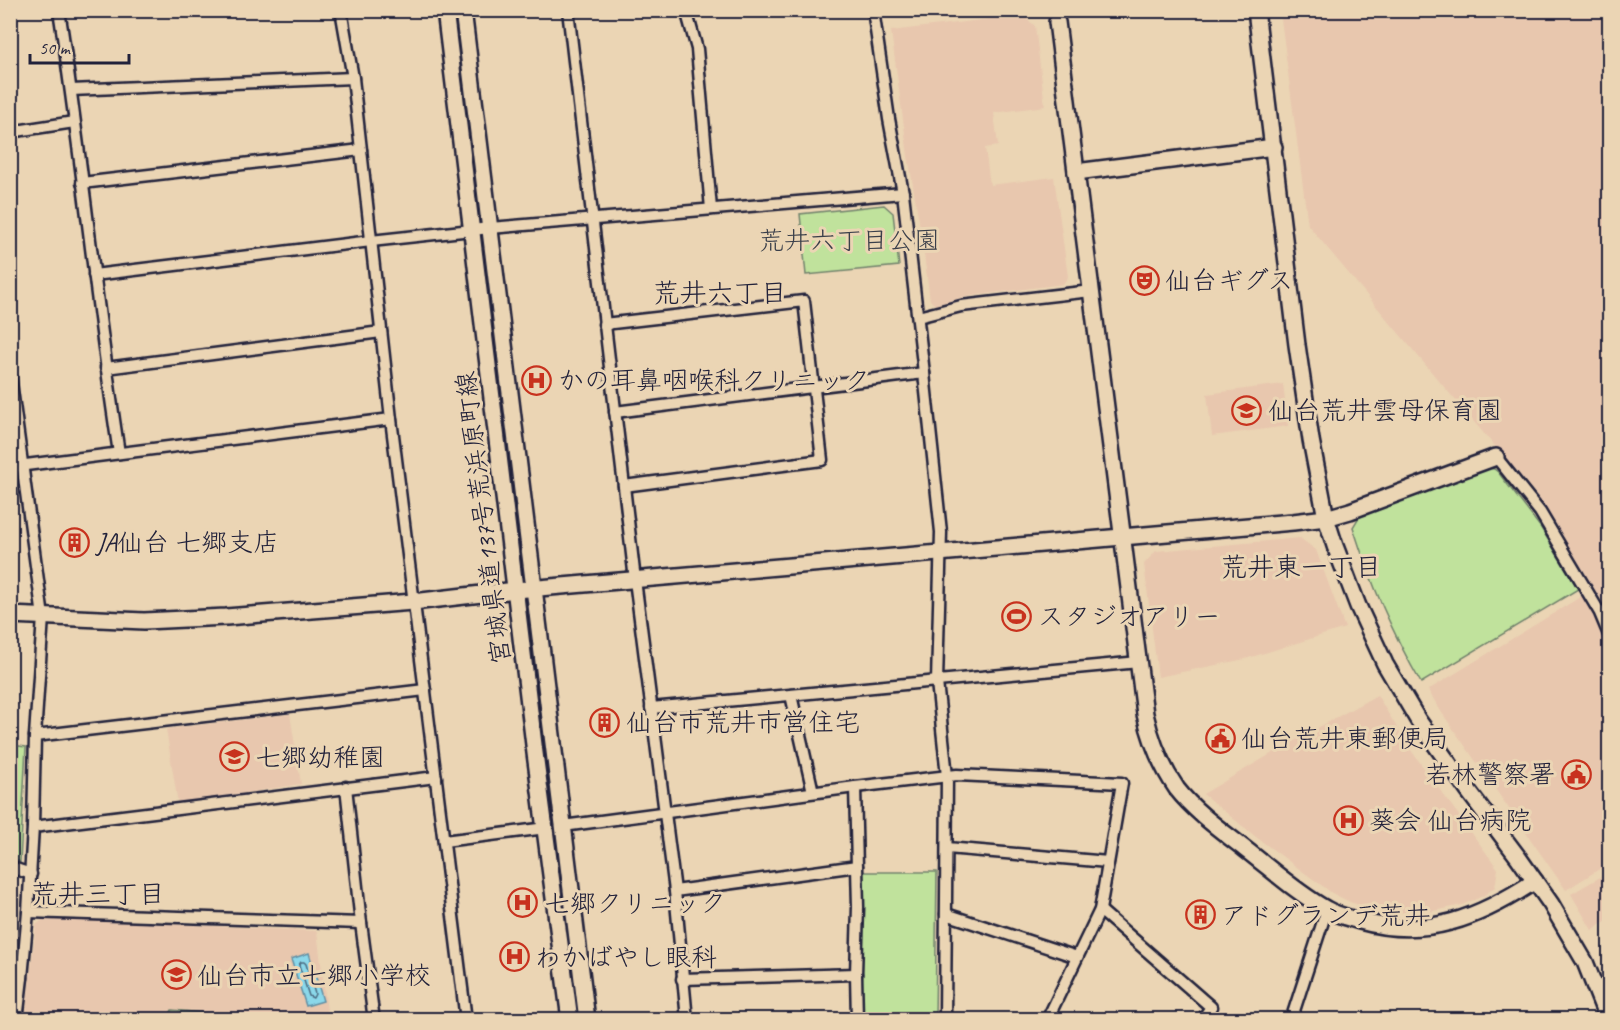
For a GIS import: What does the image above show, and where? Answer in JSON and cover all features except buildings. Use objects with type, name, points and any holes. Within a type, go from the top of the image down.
[{"type":"street","points":[[59,10],[119,453]]},
{"type":"street","points":[[341,10],[361,150],[391,419],[466,1020]]},
{"type":"street","name":"宮城県道137号荒浜原町線","points":[[445,10],[570,1020]]},
{"type":"street","name":"宮城県道137号荒浜原町線","points":[[463,10],[587,1020]]},
{"type":"street","points":[[568,10],[635,580],[675,891],[687,1020]]},
{"type":"street","points":[[686,10],[697,49],[711,209]]},
{"type":"street","points":[[873,10],[889,119],[903,193],[941,532],[937,682],[947,776],[945,1020]]},
{"type":"street","points":[[1256,10],[1299,355],[1311,440],[1326,518],[1358,606],[1385,664],[1418,720],[1551,904],[1584,962],[1608,1020]]},
{"type":"street","points":[[1057,22],[1145,714],[1151,738],[1164,766],[1178,789],[1216,826],[1293,886],[1327,909],[1346,917],[1372,925],[1400,928],[1433,927],[1478,914],[1507,900],[1535,881]]},
{"type":"street","points":[[71,90],[352,78]]},
{"type":"street","points":[[10,132],[74,122]]},
{"type":"street","points":[[1076,172],[1274,147]]},
{"type":"street","points":[[82,183],[361,150]]},
{"type":"street","points":[[94,275],[490,228],[903,193]]},
{"type":"street","points":[[918,317],[961,306],[1091,291]]},
{"type":"street","points":[[604,324],[804,301],[822,460],[624,486]]},
{"type":"street","points":[[106,368],[381,332]]},
{"type":"street","points":[[615,412],[924,373]]},
{"type":"street","points":[[10,375],[43,617],[35,736],[31,874],[16,1020]]},
{"type":"street","points":[[10,466],[391,419]]},
{"type":"street","points":[[10,615],[144,621],[291,613],[516,590],[1326,518],[1496,457],[1540,512],[1600,613],[1610,637]]},
{"type":"street","points":[[651,708],[1139,662]]},
{"type":"street","points":[[35,736],[425,690]]},
{"type":"street","points":[[790,695],[813,792]]},
{"type":"street","points":[[563,826],[957,775],[1122,783],[1100,910],[1047,1020]]},
{"type":"street","points":[[33,827],[436,777]]},
{"type":"street","points":[[346,787],[374,1020]]},
{"type":"street","points":[[855,787],[858,907],[857,1020]]},
{"type":"street","points":[[444,841],[546,828]]},
{"type":"street","points":[[947,848],[1108,862]]},
{"type":"street","points":[[10,867],[31,874]]},
{"type":"street","points":[[675,891],[857,867]]},
{"type":"street","points":[[1291,1020],[1327,909]]},
{"type":"street","points":[[1100,910],[1211,1007],[1202,1020]]},
{"type":"street","points":[[28,912],[362,923]]},
{"type":"street","points":[[946,914],[1077,957]]},
{"type":"street","points":[[682,979],[856,974]]},
{"type":"street","points":[[10,975],[22,978]]},
{"type":"shaded area","points":[[1280,11],[1609,11],[1609,612],[1535,493],[1308,225]]},
{"type":"shaded area","points":[[1022,15],[1035,26],[1045,106],[994,113],[998,146],[985,148],[990,185],[1054,177],[1068,277],[1063,284],[964,297],[935,305],[930,300],[891,31]]},
{"type":"shaded area","name":"仙台荒井雲母保育園","points":[[1283,384],[1288,426],[1212,436],[1207,394]]},
{"type":"shaded area","points":[[1300,538],[1316,550],[1345,628],[1245,659],[1158,677],[1144,564],[1156,551]]},
{"type":"shaded area","points":[[1582,596],[1596,619],[1609,656],[1609,863],[1566,890],[1428,690]]},
{"type":"shaded area","name":"葵会 仙台病院","points":[[1377,695],[1410,749],[1498,869],[1495,887],[1483,896],[1462,905],[1415,914],[1373,910],[1350,902],[1332,893],[1256,837],[1203,794]]},
{"type":"shaded area","name":"七郷幼稚園","points":[[290,714],[301,784],[178,804],[166,729]]},
{"type":"shaded area","points":[[1609,872],[1609,919],[1592,930],[1571,894]]},
{"type":"shaded area","name":"仙台市立七郷小学校","points":[[45,918],[317,931],[328,1019],[25,1020],[36,925]]},
{"type":"green space","name":"荒井六丁目公園","points":[[884,205],[893,213],[899,266],[806,275],[800,214]]},
{"type":"green space","points":[[1485,467],[1498,472],[1541,528],[1578,589],[1421,683],[1382,607],[1353,527],[1359,517],[1398,499]]},
{"type":"green space","points":[[11,745],[26,747],[20,862],[11,858]]},
{"type":"green space","points":[[857,872],[937,872],[935,1019],[861,1019]]},
{"type":"green space","points":[[172,1010],[269,1019],[167,1019]]},
{"type":"water","points":[[309,953],[323,1001],[306,1006],[291,959]]},
{"type":"place","name":"仙台ギグス","points":[[1144,280]]},
{"type":"place","name":"かの耳鼻咽喉科クリニック","points":[[537,380]]},
{"type":"place","name":"仙台荒井雲母保育園","points":[[1247,410]]},
{"type":"place","name":"JA仙台 七郷支店","points":[[75,542]]},
{"type":"place","name":"スタジオアリー","points":[[1017,616]]},
{"type":"place","name":"仙台市荒井市営住宅","points":[[605,722]]},
{"type":"place","name":"仙台荒井東郵便局","points":[[1220,738]]},
{"type":"place","name":"七郷幼稚園","points":[[234,757]]},
{"type":"place","name":"若林警察署","points":[[1576,774]]},
{"type":"place","name":"葵会 仙台病院","points":[[1348,820]]},
{"type":"place","name":"七郷クリニック","points":[[523,903]]},
{"type":"place","name":"アドグランデ荒井","points":[[1200,915]]},
{"type":"place","name":"わかばやし眼科","points":[[514,957]]},
{"type":"place","name":"仙台市立七郷小学校","points":[[176,975]]},
{"type":"district","name":"荒井六丁目","points":[[720,293]]},
{"type":"district","name":"荒井東一丁目","points":[[1301,567]]},
{"type":"district","name":"荒井三丁目","points":[[98,894]]}]
